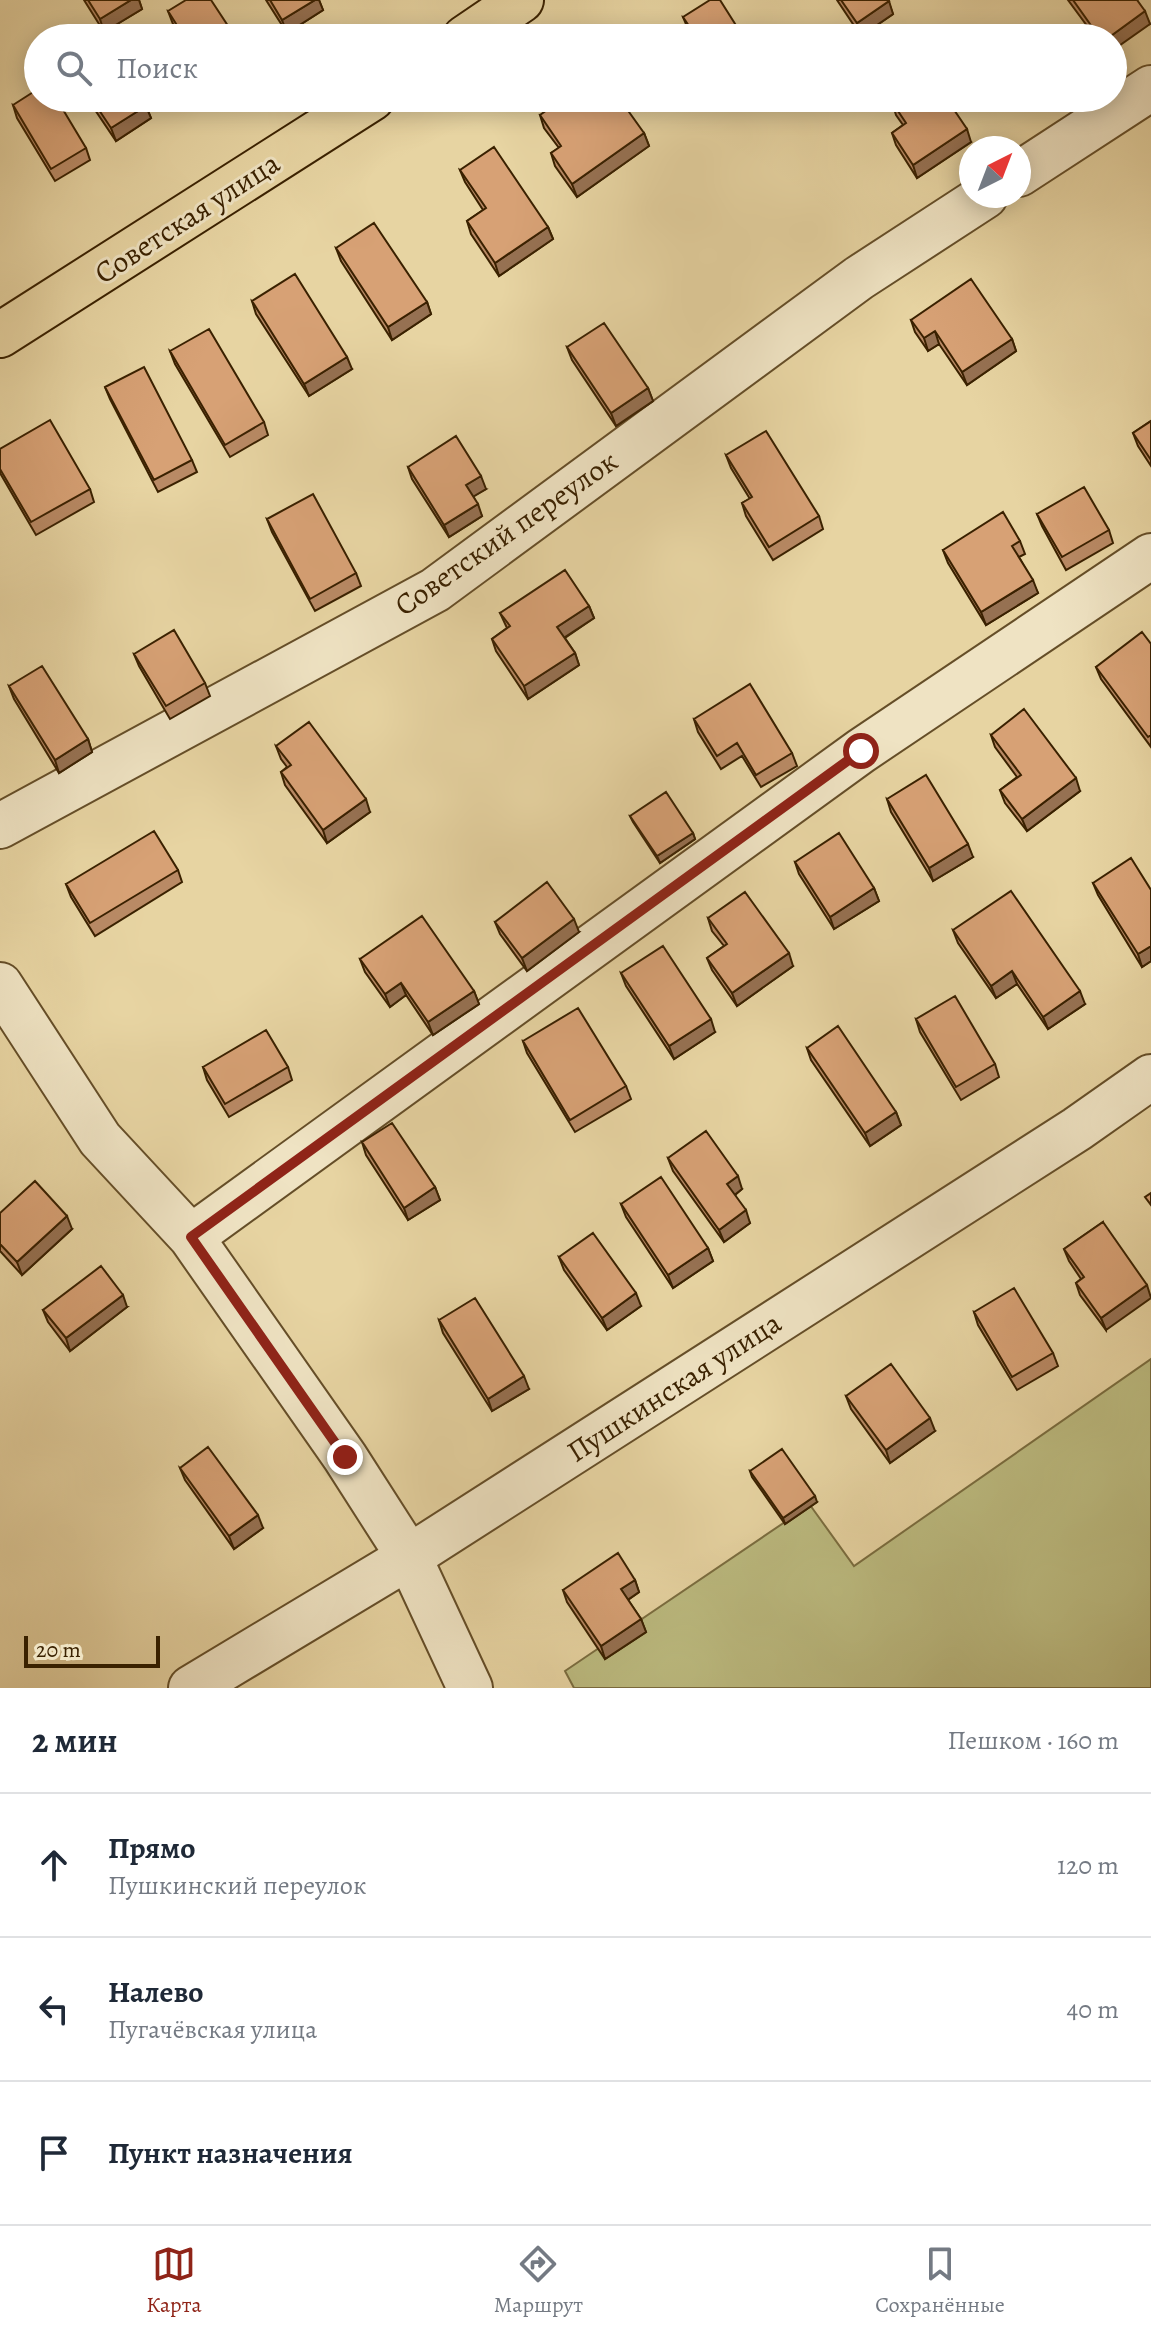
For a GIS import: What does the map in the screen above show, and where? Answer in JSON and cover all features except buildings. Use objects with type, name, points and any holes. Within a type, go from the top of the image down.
[{"type":"main road","points":[[486,24],[521,0]]},
{"type":"main road","name":"Советская улица","points":[[0,335],[350,112]]},
{"type":"street","points":[[1127,104],[1151,88]]},
{"type":"street","points":[[1031,166],[1114,112]]},
{"type":"street","name":"Советский переулок","points":[[0,826],[435,590],[859,278],[967,208]]},
{"type":"street","points":[[191,1237],[861,751],[1151,556]]},
{"type":"street","points":[[0,985],[100,1139],[191,1237],[345,1457],[409,1557],[470,1688]]},
{"type":"street","name":"Пушкинская улица","points":[[191,1688],[409,1557],[1077,1129],[1151,1077]]},
{"type":"shaded area","points":[[1151,1359],[1151,1688],[574,1688],[565,1671],[810,1505],[854,1566]]},
{"type":"route","points":[[345,1457],[191,1237],[861,751]]}]
